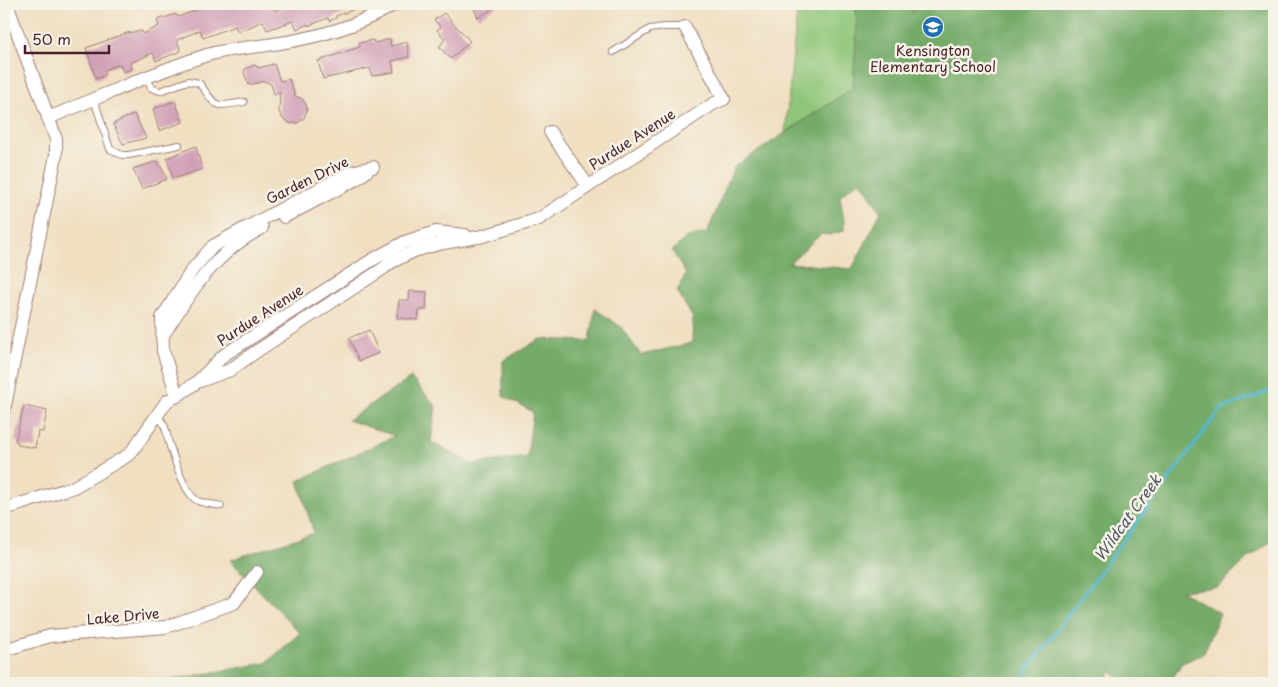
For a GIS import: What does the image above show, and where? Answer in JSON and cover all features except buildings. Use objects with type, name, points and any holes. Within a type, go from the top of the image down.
[{"type":"street","points":[[4,410],[56,155],[56,139],[7,4]]},
{"type":"street","points":[[48,118],[208,55],[239,48],[303,39],[341,30],[379,14],[396,4]]},
{"type":"street","name":"Purdue Avenue","points":[[4,509],[74,487],[130,454],[167,402],[197,382],[224,356],[372,260],[405,242],[436,232],[483,236],[539,219],[713,104],[724,99],[685,27]]},
{"type":"street","points":[[550,132],[588,186]]},
{"type":"street","name":"Garden Drive","points":[[162,337],[206,272],[222,255],[252,234],[373,168],[351,172],[214,246],[192,270],[162,318],[162,337],[163,351],[177,396]]},
{"type":"street","name":"Lake Drive","points":[[4,650],[50,636],[166,627],[234,603],[257,572]]},
{"type":"lane","points":[[613,52],[650,29],[664,26],[685,27]]},
{"type":"lane","points":[[148,78],[151,88],[155,90],[160,91],[188,81],[199,83],[210,100],[215,104],[224,106],[244,102]]},
{"type":"lane","points":[[94,100],[110,149],[122,155],[129,155],[180,145]]},
{"type":"lane","points":[[157,416],[165,425],[187,490],[200,501],[221,506]]},
{"type":"green space","points":[[789,4],[855,4],[857,24],[853,88],[785,133],[797,13]]},
{"type":"green space","points":[[855,4],[908,4],[913,13],[913,4],[1274,4],[1274,539],[1247,559],[1218,587],[1180,591],[1220,613],[1204,653],[1181,664],[1170,683],[1125,683],[1112,672],[1102,683],[152,683],[266,663],[300,633],[230,560],[314,533],[298,481],[395,436],[348,420],[411,378],[436,406],[431,442],[472,464],[527,457],[533,412],[503,396],[503,361],[540,339],[590,341],[595,309],[621,327],[641,355],[692,343],[693,318],[677,291],[686,274],[672,251],[687,237],[707,233],[734,167],[853,88],[857,24]],"holes":[[[860,180],[881,212],[852,269],[789,263],[821,234],[829,235],[844,231],[840,196]]]},
{"type":"waterway","name":"Wildcat Creek","points":[[1018,683],[1221,409],[1274,390]]},
{"type":"place","name":"Kensington Elementary School","points":[[933,27]]}]
